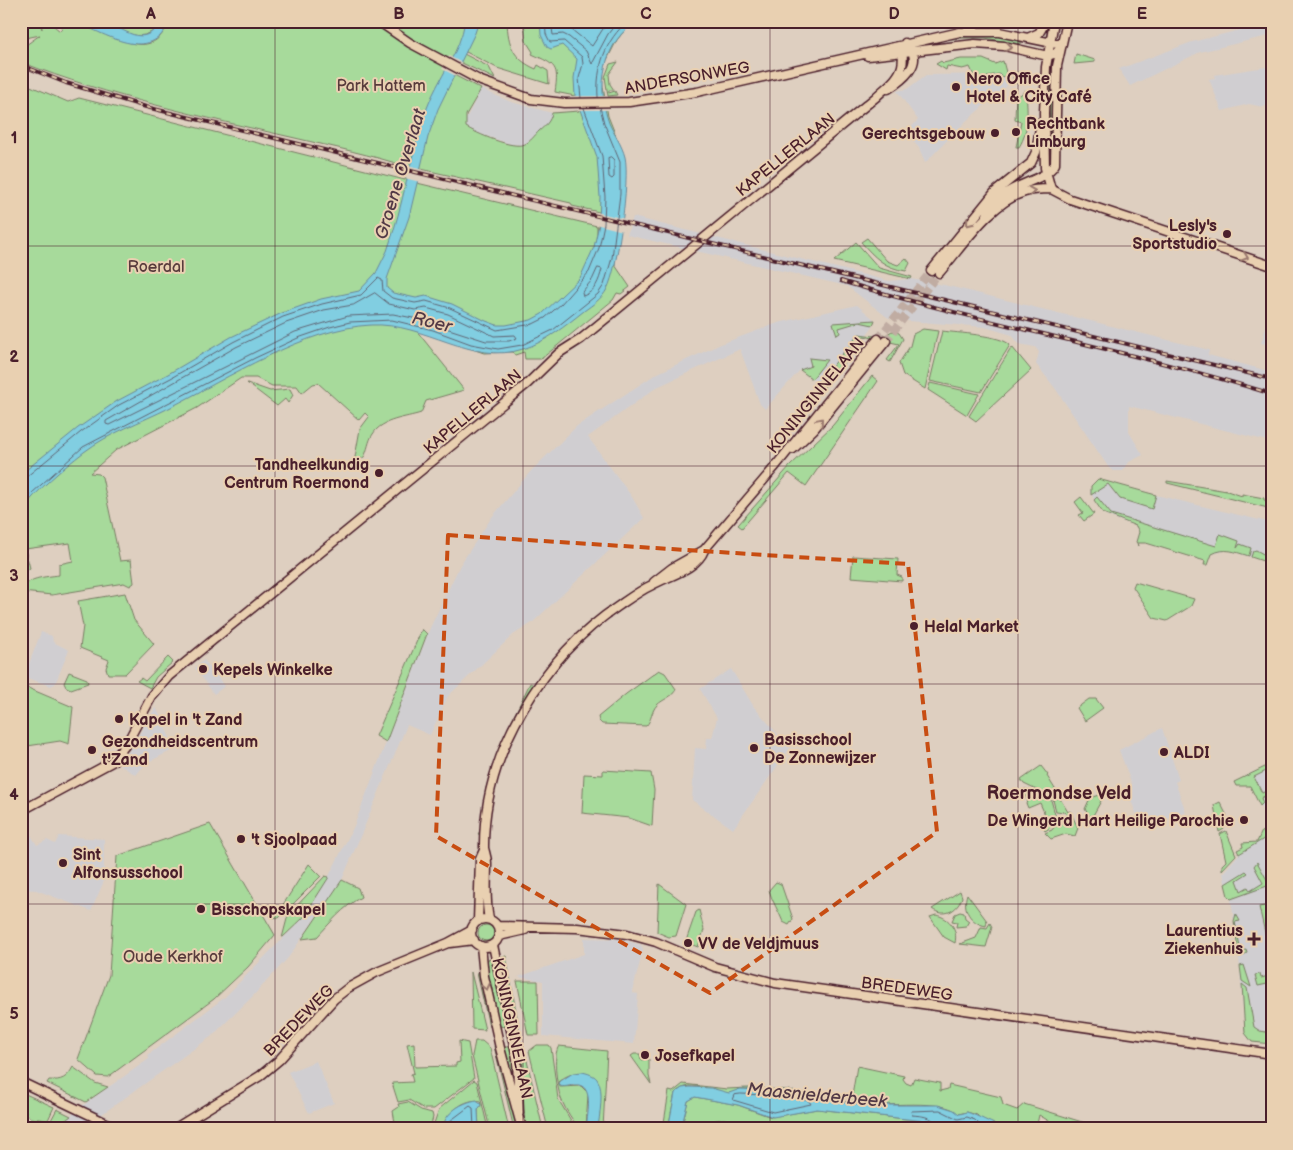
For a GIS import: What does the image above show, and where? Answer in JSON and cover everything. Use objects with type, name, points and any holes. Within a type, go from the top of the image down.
[{"type":"main road","name":"ANDERSONWEG","points":[[378,21],[421,49],[480,81],[531,99],[571,103],[642,101],[697,92],[850,58],[905,43],[970,31],[999,32],[1062,45]]},
{"type":"main road","points":[[1030,37],[1039,33],[1046,21]]},
{"type":"main road","points":[[1051,188],[1046,173],[1044,113],[1048,56],[1054,21]]},
{"type":"main road","points":[[986,217],[990,208],[1007,192],[1046,173],[1055,164],[1057,71],[1067,21]]},
{"type":"main road","points":[[905,43],[912,50]]},
{"type":"main road","name":"KAPELLERLAAN","points":[[876,97],[899,72],[902,62],[901,52],[905,43]]},
{"type":"main road","name":"ANDERSONWEG","points":[[850,58],[912,50],[984,44],[1004,46],[1048,56]]},
{"type":"main road","points":[[1048,56],[1056,53],[1062,45]]},
{"type":"main road","name":"KAPELLERLAAN","points":[[21,811],[92,771],[107,766],[127,743],[152,696],[179,667],[505,401],[559,353],[581,340],[876,97],[898,83],[911,70],[912,50]]},
{"type":"main road","points":[[931,271],[995,192],[1034,160],[1044,113]]},
{"type":"main road","points":[[939,273],[986,217],[1015,196],[1032,190],[1051,188],[1070,199],[1272,266]]},
{"type":"main road","name":"KONINGINNELAAN","points":[[478,921],[480,859],[484,850],[488,809],[500,764],[518,718],[537,686],[557,660],[581,636],[619,605],[652,584],[682,570],[702,555],[704,550],[774,468],[814,429],[882,340]]},
{"type":"main road","name":"KONINGINNELAAN","points":[[484,850],[487,860],[489,919]]},
{"type":"main road","points":[[489,919],[497,926],[499,936],[493,945],[481,946],[474,940],[472,930],[478,921],[489,919]]},
{"type":"main road","name":"BREDEWEG","points":[[497,926],[577,928],[627,934],[656,942],[715,966],[783,984],[1272,1054]]},
{"type":"main road","name":"BREDEWEG","points":[[499,936],[545,927]]},
{"type":"main road","name":"BREDEWEG","points":[[174,1129],[260,1076],[279,1060],[334,999],[348,988],[377,972],[448,944],[472,930]]},
{"type":"main road","name":"BREDEWEG","points":[[448,944],[474,940]]},
{"type":"main road","name":"KONINGINNELAAN","points":[[493,945],[519,1073],[519,1115]]},
{"type":"main road","name":"KONINGINNELAAN","points":[[481,946],[484,976],[500,1048],[522,1129]]},
{"type":"main road","points":[[21,1082],[79,1108],[119,1129]]},
{"type":"highlighted area","points":[[448,535],[908,564],[937,832],[710,993],[436,836]]},
{"type":"shaded area","points":[[1272,22],[1272,35],[1200,52],[1130,86],[1119,69],[1192,42]]},
{"type":"shaded area","points":[[1272,66],[1272,103],[1263,107],[1249,104],[1222,111],[1209,79],[1215,78],[1214,75]]},
{"type":"shaded area","points":[[1004,74],[1007,86],[966,121],[925,163],[919,148],[906,133],[918,120],[897,91],[907,89],[926,75]]},
{"type":"shaded area","points":[[481,89],[511,102],[552,113],[550,122],[528,142],[521,145],[510,144],[477,133],[466,127],[465,121]]},
{"type":"shaded area","points":[[633,217],[889,281],[911,279],[944,285],[1209,350],[1208,355],[1272,372],[1272,442],[1129,406],[1129,432],[1143,455],[1129,462],[1123,471],[1113,471],[1036,364],[1039,352],[1035,347],[1019,344],[1012,335],[985,327],[895,320],[887,317],[847,286],[627,235]]},
{"type":"shaded area","points":[[857,305],[875,320],[871,329],[823,388],[800,370],[765,409],[760,404],[740,349],[657,387],[588,437],[632,497],[644,518],[532,623],[513,635],[448,696],[430,735],[407,725],[342,880],[288,958],[252,997],[212,1036],[81,1129],[54,1129],[90,1100],[149,1059],[148,1055],[224,998],[303,918],[329,876],[354,826],[430,628],[460,565],[492,517],[531,471],[577,426],[656,374],[721,344],[778,323]]},
{"type":"shaded area","points":[[1272,309],[1272,345],[1261,343]]},
{"type":"shaded area","points":[[1098,479],[1135,490],[1272,523],[1272,564],[1228,550],[1212,554],[1208,565],[1205,561],[1139,532],[1136,526],[1103,513],[1090,492],[1091,486]]},
{"type":"shaded area","points":[[41,632],[52,636],[53,642],[69,650],[55,684],[51,686],[24,677]]},
{"type":"shaded area","points":[[204,660],[225,686],[214,694],[195,668]]},
{"type":"shaded area","points":[[731,669],[754,707],[790,748],[733,829],[692,800],[695,748],[706,749],[707,738],[712,738],[717,718],[700,689]]},
{"type":"shaded area","points":[[156,707],[175,749],[146,763],[136,775],[120,765]]},
{"type":"shaded area","points":[[1162,728],[1179,780],[1175,782],[1186,812],[1142,828],[1130,798],[1132,785],[1119,750]]},
{"type":"shaded area","points":[[1272,764],[1272,826],[1245,776]]},
{"type":"shaded area","name":"Sint Alfonsusschool","points":[[25,826],[37,845],[47,840],[55,844],[59,836],[104,839],[104,881],[91,911],[36,890],[21,889],[21,828]]},
{"type":"shaded area","name":"Laurentius Ziekenhuis","points":[[1272,834],[1272,1044],[1252,1042],[1245,1033],[1239,957],[1231,899],[1228,896],[1223,873],[1239,854]]},
{"type":"shaded area","points":[[584,938],[621,939],[641,945],[643,950],[632,993],[638,994],[634,1044],[543,1036],[543,981],[518,977],[584,954]]},
{"type":"shaded area","points":[[316,1061],[334,1103],[309,1113],[288,1072]]},
{"type":"green space","name":"Roerdal","points":[[21,21],[39,21],[42,29],[41,21],[48,21],[60,31],[62,28],[54,21],[74,21],[86,24],[126,42],[139,44],[151,43],[161,36],[169,21],[507,21],[511,44],[517,56],[536,69],[538,65],[548,71],[549,84],[497,68],[466,52],[464,54],[489,67],[495,79],[460,62],[454,75],[481,89],[466,115],[466,127],[495,140],[519,145],[531,140],[547,123],[552,113],[579,111],[575,96],[555,92],[556,71],[551,64],[532,54],[533,52],[526,41],[524,21],[638,21],[625,30],[617,40],[605,64],[602,81],[608,116],[624,156],[615,265],[630,287],[621,294],[617,293],[613,300],[541,359],[525,359],[524,352],[515,355],[513,352],[484,353],[416,330],[464,390],[426,401],[421,413],[382,425],[371,437],[364,457],[354,463],[360,429],[369,417],[365,413],[359,420],[318,383],[313,384],[302,393],[297,386],[272,386],[256,378],[241,378],[197,408],[116,450],[90,473],[99,474],[102,477],[120,561],[131,560],[134,583],[130,586],[124,583],[52,595],[21,592],[23,587],[31,581],[42,577],[59,575],[59,564],[73,561],[70,543],[25,549],[30,568],[21,575],[21,82],[68,102],[79,98],[405,180],[408,167],[352,151],[226,122],[88,86],[21,62],[21,40],[26,45],[40,35],[21,39]],"holes":[[[421,169],[571,203],[572,206],[599,212],[597,239],[597,226],[417,183]]]},
{"type":"green space","points":[[102,21],[161,21],[155,29],[141,36],[126,33]]},
{"type":"green space","points":[[989,34],[1021,39],[1021,44],[985,38],[942,40],[932,45],[931,41],[951,36]]},
{"type":"green space","points":[[1076,54],[1095,60],[1095,62],[1074,64]]},
{"type":"green space","points":[[961,59],[983,59],[995,64],[1003,61],[1007,76],[1001,77],[1000,74],[988,76],[988,78],[975,78],[970,67],[962,69],[947,66],[946,70],[936,64],[941,61],[943,63]]},
{"type":"green space","points":[[618,62],[609,74],[610,84],[614,90],[609,90],[609,93],[615,91],[617,95],[608,96],[605,77],[610,64]]},
{"type":"green space","points":[[1021,72],[1024,73],[1024,83],[1017,84],[1014,83],[1013,76],[1014,73]]},
{"type":"green space","points":[[1050,73],[1054,73],[1052,158],[1049,157]]},
{"type":"green space","points":[[1026,90],[1025,133],[1019,147],[1016,147],[1021,122],[1015,120],[1016,95],[1020,95]]},
{"type":"green space","points":[[867,238],[887,261],[898,265],[906,258],[910,263],[906,271],[886,265],[876,257],[861,242]]},
{"type":"green space","points":[[856,242],[879,268],[912,277],[911,279],[834,261]]},
{"type":"green space","points":[[875,320],[873,325],[859,322],[839,328],[840,333],[837,335],[833,323]]},
{"type":"green space","points":[[923,329],[938,331],[925,389],[903,375],[899,363],[910,346],[913,334]]},
{"type":"green space","points":[[892,331],[899,333],[903,339],[890,362],[887,360],[899,344],[864,336],[854,350],[849,346],[859,334],[882,337]]},
{"type":"green space","points":[[942,331],[998,339],[1010,345],[981,392],[930,381]]},
{"type":"green space","points":[[1012,347],[1031,370],[976,421],[969,416]]},
{"type":"green space","points":[[847,348],[852,353],[823,388],[818,384]]},
{"type":"green space","points":[[809,358],[827,360],[812,379],[800,370],[811,366]]},
{"type":"green space","points":[[872,376],[878,381],[806,486],[789,473],[742,528],[738,525],[790,466],[833,425]]},
{"type":"green space","points":[[247,383],[270,391],[290,389],[293,395],[288,403],[285,399],[277,406]]},
{"type":"green space","points":[[930,383],[979,394],[967,415],[928,390]]},
{"type":"green space","points":[[1098,479],[1156,495],[1152,509],[1120,499],[1108,484],[1091,495],[1091,486]]},
{"type":"green space","points":[[1167,481],[1227,491],[1242,496],[1242,494],[1264,498],[1264,500],[1272,502],[1272,509],[1167,483]]},
{"type":"green space","points":[[1081,497],[1094,514],[1084,521],[1079,515],[1083,513],[1075,502]]},
{"type":"green space","points":[[1097,497],[1111,514],[1216,546],[1220,534],[1239,541],[1237,548],[1240,544],[1251,548],[1249,556],[1230,551],[1221,551],[1212,554],[1208,565],[1204,565],[1205,561],[1146,543],[1138,543],[1139,546],[1136,542],[1139,532],[1136,526],[1103,513],[1094,500]]},
{"type":"green space","points":[[1256,550],[1267,556],[1272,551],[1272,564],[1251,557],[1253,551]]},
{"type":"green space","points":[[853,556],[898,559],[897,575],[902,577],[902,581],[851,577]]},
{"type":"green space","points":[[1135,582],[1194,599],[1191,606],[1167,621],[1154,618],[1133,587]]},
{"type":"green space","points":[[125,593],[134,620],[154,644],[125,674],[108,674],[106,668],[109,660],[80,648],[83,626],[78,601]]},
{"type":"green space","points":[[422,629],[427,634],[386,742],[376,736]]},
{"type":"green space","points":[[168,657],[173,662],[156,677],[150,688],[137,681],[141,678],[145,681]]},
{"type":"green space","points":[[659,670],[665,673],[676,689],[673,694],[655,707],[646,726],[602,724],[599,721],[598,717]]},
{"type":"green space","points":[[69,672],[87,679],[88,683],[71,689],[66,687],[64,683]]},
{"type":"green space","points":[[530,683],[534,685],[512,723],[482,835],[478,834],[486,788],[500,745]]},
{"type":"green space","points":[[21,685],[73,707],[69,744],[60,741],[21,747]]},
{"type":"green space","points":[[1089,699],[1096,699],[1103,708],[1085,721],[1077,708]]},
{"type":"green space","points":[[1271,764],[1272,768],[1254,777],[1262,793],[1272,788],[1272,792],[1261,798],[1263,803],[1260,806],[1250,786],[1236,786],[1234,782]]},
{"type":"green space","points":[[1041,766],[1058,794],[1053,798],[1024,784],[1021,780]]},
{"type":"green space","points":[[603,770],[651,773],[654,790],[652,826],[629,818],[582,813],[584,774],[603,775]]},
{"type":"green space","points":[[1026,789],[1042,794],[1051,800],[1056,818],[1053,826],[1045,831],[1040,820],[1046,817],[1040,803],[1028,808],[1026,803],[1028,801],[1022,790]]},
{"type":"green space","points":[[1100,795],[1101,801],[1091,819],[1085,809],[1090,798]]},
{"type":"green space","points":[[1059,797],[1068,812],[1070,811],[1078,828],[1075,836],[1066,834],[1051,839],[1045,833],[1052,830],[1058,822],[1066,821],[1069,817],[1064,812],[1056,811],[1053,800]]},
{"type":"green space","points":[[1220,802],[1227,816],[1222,818],[1224,829],[1219,832],[1214,805]]},
{"type":"green space","name":"Oude Kerkhof","points":[[210,824],[275,935],[248,967],[214,999],[108,1077],[97,1076],[78,1059],[109,975],[117,856]]},
{"type":"green space","points":[[1226,831],[1236,855],[1222,870],[1222,865],[1226,861],[1220,834]]},
{"type":"green space","points":[[1262,831],[1267,837],[1239,854],[1237,850],[1243,847],[1242,843],[1257,842]]},
{"type":"green space","points":[[1257,862],[1270,885],[1231,899],[1228,896],[1225,884],[1246,871],[1248,873],[1237,880],[1241,891],[1248,887],[1250,891],[1263,883],[1254,866]]},
{"type":"green space","points":[[309,864],[321,876],[279,918],[272,917],[270,915],[272,910],[275,914],[279,911]]},
{"type":"green space","points":[[325,876],[329,877],[303,918],[282,938],[288,915]]},
{"type":"green space","points":[[342,880],[358,888],[361,897],[342,911],[317,937],[302,939]]},
{"type":"green space","points":[[776,882],[781,884],[793,919],[789,925],[783,922],[770,894],[769,890]]},
{"type":"green space","points":[[659,884],[686,904],[676,936],[669,937],[657,932]]},
{"type":"green space","points":[[960,891],[962,897],[960,902],[950,912],[941,913],[932,909]]},
{"type":"green space","points":[[967,894],[987,921],[986,926],[976,922],[969,914],[966,905]]},
{"type":"green space","points":[[1270,905],[1272,920],[1269,924],[1272,949],[1269,950],[1259,907]]},
{"type":"green space","points":[[699,910],[704,930],[698,947],[690,944],[687,938],[696,912]]},
{"type":"green space","points":[[964,913],[965,918],[969,921],[966,926],[956,927],[957,922],[952,921],[955,914]]},
{"type":"green space","points":[[1236,914],[1240,921],[1235,922],[1241,951],[1246,950],[1247,953],[1239,957],[1234,921]]},
{"type":"green space","points":[[936,915],[949,921],[952,925],[956,938],[955,943],[944,937],[930,917]]},
{"type":"green space","points":[[990,923],[992,927],[986,947],[960,944],[976,938],[981,927],[987,928]]},
{"type":"green space","points":[[486,925],[494,933],[486,941],[478,933]]},
{"type":"green space","points":[[506,956],[519,1028],[515,1028],[498,957]]},
{"type":"green space","points":[[492,959],[507,1027],[498,1026],[486,970],[487,960]]},
{"type":"green space","points":[[1244,965],[1251,987],[1242,981],[1240,966]]},
{"type":"green space","points":[[471,972],[485,1030],[472,1029]]},
{"type":"green space","points":[[482,972],[494,1026],[489,1026],[477,973]]},
{"type":"green space","points":[[1260,974],[1261,978],[1272,975],[1272,983],[1258,986],[1255,975]]},
{"type":"green space","points":[[517,981],[538,981],[539,1035],[528,1035]]},
{"type":"green space","points":[[1242,984],[1247,988],[1254,1027],[1260,1031],[1272,1033],[1272,1044],[1252,1042],[1245,1033]]},
{"type":"green space","points":[[459,1041],[468,1043],[474,1078],[434,1109],[424,1109],[409,1100],[398,1102],[392,1083],[413,1082],[411,1074],[414,1073],[407,1044],[414,1043],[415,1067],[456,1066],[456,1063],[460,1062]]},
{"type":"green space","points":[[475,1041],[482,1041],[490,1048],[509,1129],[490,1129],[472,1056]]},
{"type":"green space","points":[[537,1045],[549,1045],[551,1048],[558,1099],[576,1129],[548,1129],[529,1051]]},
{"type":"green space","points":[[494,1046],[499,1046],[518,1129],[514,1129]]},
{"type":"green space","points":[[559,1046],[607,1051],[603,1129],[598,1129],[600,1094],[596,1078],[591,1075],[576,1073],[558,1082],[560,1087],[581,1086],[588,1093],[586,1129],[579,1129],[566,1108],[560,1096],[556,1073],[556,1057]]},
{"type":"green space","points":[[503,1047],[512,1047],[516,1087],[513,1089]]},
{"type":"green space","points":[[516,1048],[524,1048],[543,1129],[526,1129]]},
{"type":"green space","points":[[640,1054],[641,1060],[649,1059],[651,1084],[631,1056]]},
{"type":"green space","points":[[857,1066],[904,1076],[903,1079],[906,1083],[911,1085],[914,1078],[940,1083],[940,1091],[948,1089],[949,1085],[1001,1097],[1003,1105],[1017,1110],[1024,1104],[1095,1126],[1095,1129],[1068,1129],[1067,1126],[1054,1124],[1039,1115],[1037,1124],[1050,1129],[1006,1129],[982,1120],[977,1115],[967,1112],[958,1114],[952,1109],[941,1106],[913,1104],[860,1105],[778,1090],[761,1089],[725,1093],[697,1086],[689,1086],[675,1093],[668,1129],[663,1129],[669,1091],[673,1092],[683,1084],[727,1089],[747,1088],[788,1090],[845,1102],[852,1096]]},
{"type":"green space","points":[[73,1067],[95,1083],[108,1087],[86,1102],[47,1083],[49,1080],[64,1078]]},
{"type":"green space","points":[[474,1080],[477,1082],[488,1129],[479,1129],[478,1110],[481,1105],[480,1101],[474,1100],[462,1104],[451,1112],[444,1123],[443,1129],[432,1129],[439,1109]]},
{"type":"green space","points":[[21,1092],[54,1107],[48,1120],[30,1118],[23,1107],[21,1108]]},
{"type":"green space","points":[[695,1097],[738,1105],[771,1117],[817,1109],[924,1121],[937,1129],[885,1129],[833,1123],[771,1125],[723,1119],[711,1121],[700,1129],[681,1129],[688,1101]]},
{"type":"green space","points":[[408,1102],[421,1110],[432,1113],[430,1129],[396,1129],[393,1111],[399,1107],[398,1104]]},
{"type":"green space","points":[[57,1109],[71,1116],[54,1129],[41,1129],[50,1122]]},
{"type":"green space","points":[[723,1121],[769,1128],[788,1127],[788,1129],[703,1129]]},
{"type":"green space","points":[[828,1124],[865,1129],[790,1127]]},
{"type":"water","points":[[74,21],[99,21],[140,36],[147,35],[154,30],[161,21],[169,21],[162,34],[151,42],[140,44],[113,38]]},
{"type":"water","name":"Roer","points":[[465,21],[479,21],[438,109],[428,137],[409,217],[387,279],[387,288],[393,293],[416,298],[426,296],[452,304],[486,321],[497,325],[506,325],[531,320],[542,314],[580,278],[594,247],[599,224],[600,197],[597,157],[575,96],[574,78],[577,59],[562,45],[551,49],[547,47],[541,35],[540,21],[638,21],[626,29],[617,40],[610,52],[603,80],[603,95],[609,123],[625,157],[626,184],[622,224],[615,263],[607,289],[597,302],[547,338],[523,349],[504,353],[467,348],[391,326],[371,325],[346,328],[320,335],[267,356],[169,408],[114,433],[76,459],[35,495],[21,511],[21,474],[78,428],[117,401],[231,337],[282,313],[321,299],[359,291],[376,273],[387,251],[393,233],[427,108],[454,55]]},
{"type":"water","points":[[582,1072],[594,1076],[601,1090],[598,1129],[586,1129],[588,1097],[584,1087],[579,1085],[560,1086],[559,1082],[573,1073]]},
{"type":"water","points":[[682,1088],[711,1088],[729,1093],[740,1089],[788,1091],[860,1105],[938,1105],[954,1110],[959,1114],[966,1112],[1006,1129],[937,1129],[924,1121],[817,1109],[773,1117],[738,1105],[695,1097],[688,1101],[681,1129],[668,1129],[675,1093]]},
{"type":"water","points":[[477,1100],[481,1105],[478,1110],[479,1129],[443,1129],[447,1118],[455,1109]]},
{"type":"pier","points":[[449,56],[462,63],[456,76],[442,69]]},
{"type":"pier","points":[[573,96],[606,96],[609,110],[577,110]]},
{"type":"pier","points":[[408,166],[423,170],[420,182],[404,178]]},
{"type":"pier","points":[[596,212],[625,219],[623,231],[595,224]]},
{"type":"tunnel","points":[[878,339],[931,271]]},
{"type":"tunnel","points":[[886,341],[939,273]]},
{"type":"railway","points":[[21,65],[66,83],[146,107],[1272,379]]},
{"type":"railway","points":[[841,281],[948,311],[1219,378],[1272,394]]},
{"type":"place","name":"Nero Office Hotel & City Café","points":[[956,87]]},
{"type":"place","name":"Rechtbank Limburg","points":[[1016,132]]},
{"type":"place","name":"Gerechtsgebouw","points":[[995,133]]},
{"type":"place","name":"Lesly's Sportstudio","points":[[1227,234]]},
{"type":"place","name":"Tandheelkundig Centrum Roermond","points":[[379,473]]},
{"type":"place","name":"Helal Market","points":[[914,626]]},
{"type":"place","name":"Kepels Winkelke","points":[[203,669]]},
{"type":"place","name":"Kapel in 't Zand","points":[[119,719]]},
{"type":"place","name":"Basisschool De Zonnewijzer","points":[[754,748]]},
{"type":"place","name":"Gezondheidscentrum t'Zand","points":[[92,750]]},
{"type":"place","name":"ALDI","points":[[1164,752]]},
{"type":"place","name":"De Wingerd Hart Heilige Parochie","points":[[1244,820]]},
{"type":"place","name":"'t Sjoolpaad","points":[[241,839]]},
{"type":"place","name":"Sint Alfonsusschool","points":[[63,863]]},
{"type":"place","name":"Bisschopskapel","points":[[201,909]]},
{"type":"place","name":"Laurentius Ziekenhuis","points":[[1254,939]]},
{"type":"place","name":"VV de Veldjmuus","points":[[688,943]]},
{"type":"place","name":"Josefkapel","points":[[645,1055]]},
{"type":"district","name":"Roermondse Veld","points":[[1059,793]]},
{"type":"park label","name":"Park Hattem","points":[[381,85]]},
{"type":"water label","name":"Groene Overlaat","points":[[400,174]]},
{"type":"water label","name":"Maasnielderbeek","points":[[817,1095]]}]
